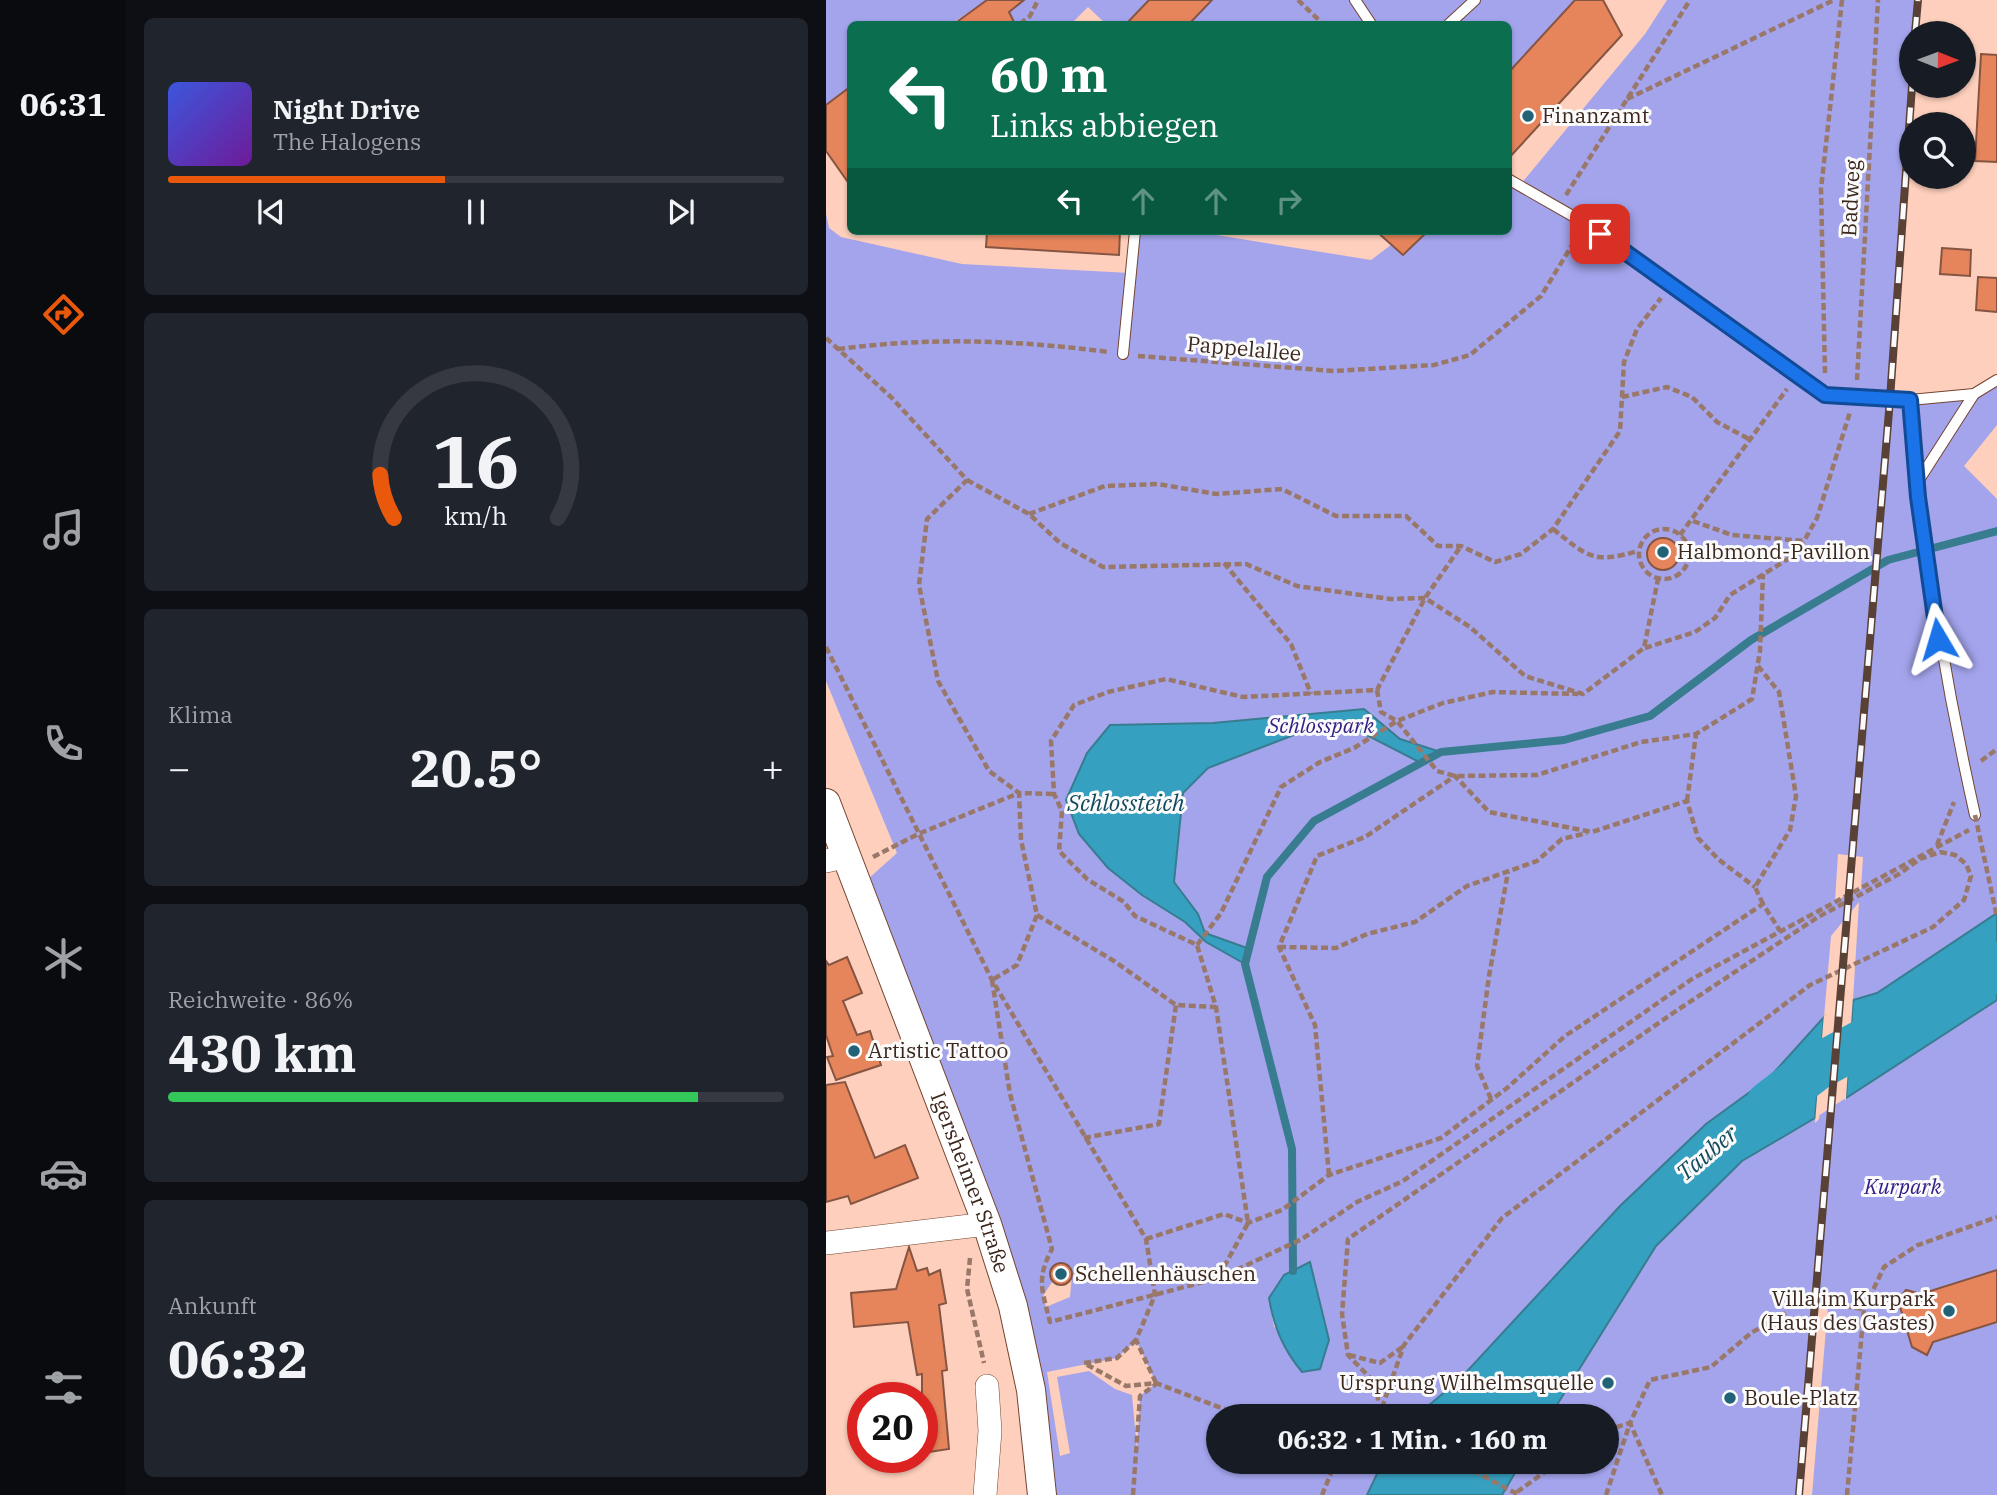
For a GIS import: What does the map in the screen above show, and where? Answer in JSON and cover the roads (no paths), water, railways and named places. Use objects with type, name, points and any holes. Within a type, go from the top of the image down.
[{"type":"street","name":"Igersheimer Straße","points":[[826,803],[836,859],[987,1224],[1013,1306],[1031,1390],[1042,1495]]},
{"type":"street","points":[[826,1243],[987,1224]]},
{"type":"street","points":[[985,1495],[990,1431],[987,1386]]},
{"type":"lane","points":[[1355,0],[1369,21]]},
{"type":"lane","points":[[1452,21],[1475,0]]},
{"type":"lane","points":[[1512,182],[1585,223],[1796,377],[1825,395],[1910,400],[1974,394],[1997,380]]},
{"type":"lane","points":[[1123,354],[1135,235]]},
{"type":"lane","points":[[1917,483],[1974,394]]},
{"type":"lane","points":[[1910,400],[1918,497],[1938,639],[1975,815]]},
{"type":"water","name":"Schlossteich","points":[[1364,709],[1400,739],[1441,752],[1421,763],[1355,729],[1299,733],[1208,768],[1183,793],[1174,882],[1198,914],[1205,933],[1247,948],[1245,964],[1206,942],[1185,922],[1142,895],[1108,868],[1079,834],[1066,800],[1087,753],[1110,725],[1213,723]]},
{"type":"water","points":[[1997,913],[1997,1000],[1846,1098],[1853,1000],[1877,993]]},
{"type":"water","points":[[1824,1017],[1815,1118],[1742,1161],[1656,1246],[1557,1404],[1430,1404],[1459,1380],[1620,1206],[1706,1124],[1769,1078]]},
{"type":"water","points":[[1310,1262],[1329,1340],[1320,1369],[1302,1372],[1280,1337],[1269,1298],[1284,1275]]},
{"type":"water","points":[[1377,1474],[1514,1474],[1502,1495],[1367,1495]]},
{"type":"waterway","points":[[1293,1271],[1292,1149],[1245,964],[1267,877],[1314,821],[1441,752],[1564,740],[1650,716],[1751,640],[1888,560],[1997,531]]},
{"type":"waterway","name":"Tauber","points":[[1769,1104],[1817,1067],[1971,984],[1997,965]]},
{"type":"railway","points":[[1916,21],[1918,0]]},
{"type":"railway","points":[[1799,1495],[1890,399],[1911,98]]},
{"type":"place","name":"Finanzamt","points":[[1528,116]]},
{"type":"place","name":"Halbmond-Pavillon","points":[[1663,552]]},
{"type":"place","name":"Artistic Tattoo","points":[[854,1051]]},
{"type":"place","name":"Schellenhäuschen","points":[[1061,1274]]},
{"type":"place","name":"Villa im Kurpark (Haus des Gastes)","points":[[1949,1311]]},
{"type":"place","name":"Ursprung Wilhelmsquelle","points":[[1608,1383]]},
{"type":"place","name":"Boule-Platz","points":[[1730,1398]]},
{"type":"park label","name":"Schlosspark","points":[[1321,726]]},
{"type":"park label","name":"Kurpark","points":[[1903,1187]]}]
